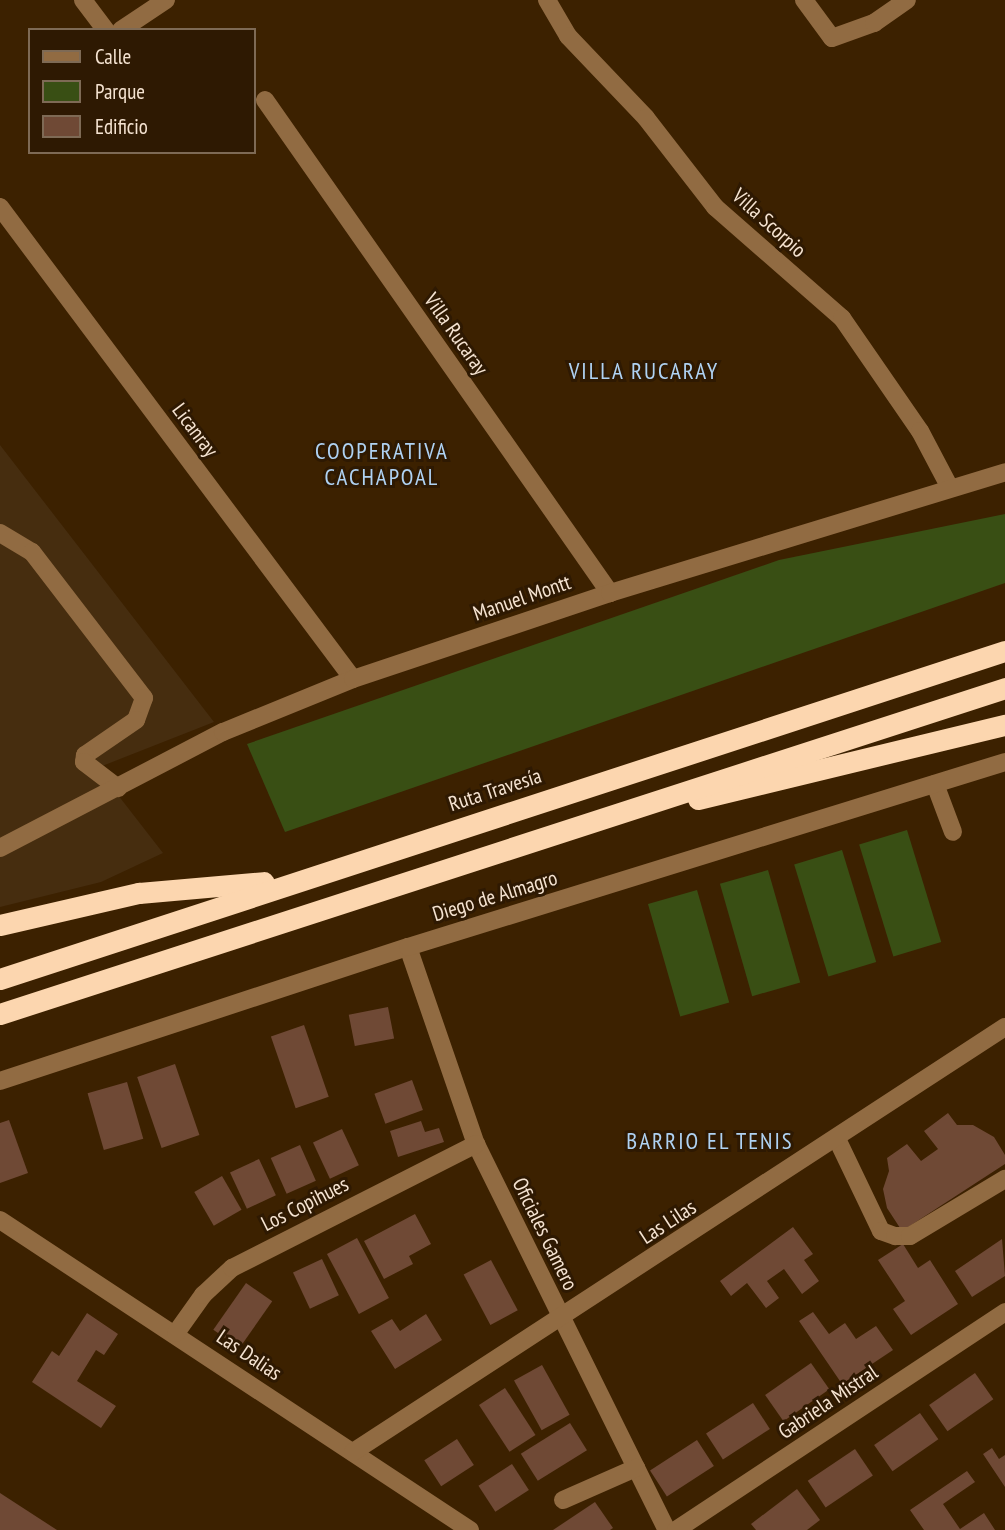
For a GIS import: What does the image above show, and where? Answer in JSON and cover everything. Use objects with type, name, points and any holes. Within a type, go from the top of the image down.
[{"type":"highway","name":"Ruta Travesía","points":[[0,979],[294,880],[1005,651]]},
{"type":"highway","points":[[0,1014],[1005,688]]},
{"type":"highway","points":[[620,813],[801,778],[1005,725]]},
{"type":"highway","points":[[0,925],[139,893],[294,880]]},
{"type":"street","points":[[83,0],[104,28]]},
{"type":"street","points":[[124,28],[166,0]]},
{"type":"street","name":"Villa Scorpio","points":[[547,0],[569,36],[646,118],[715,207],[842,318],[920,431],[950,488]]},
{"type":"street","points":[[804,0],[832,38],[874,23],[907,0]]},
{"type":"street","name":"Villa Rucaray","points":[[265,100],[610,593]]},
{"type":"street","name":"Licanray","points":[[0,207],[353,679]]},
{"type":"street","name":"Manuel Montt","points":[[0,848],[94,802],[223,732],[353,679],[610,593],[1005,472]]},
{"type":"street","name":"Manuel Montt","points":[[981,480],[1005,479]]},
{"type":"street","points":[[0,533],[32,552],[144,698],[136,720],[85,755],[84,762],[118,788]]},
{"type":"street","name":"Diego de Almagro","points":[[0,1082],[408,947],[1005,762]]},
{"type":"street","points":[[935,784],[953,832]]},
{"type":"street","name":"Oficiales Gamero","points":[[408,947],[476,1144],[667,1530]]},
{"type":"street","name":"Las Lilas","points":[[353,1452],[1005,1027]]},
{"type":"street","points":[[837,1139],[881,1231],[895,1236],[910,1236],[1005,1179]]},
{"type":"street","name":"Los Copihues","points":[[176,1334],[203,1295],[232,1268],[476,1144]]},
{"type":"street","name":"Las Dalias","points":[[0,1220],[470,1530]]},
{"type":"street","name":"Gabriela Mistral","points":[[676,1530],[1005,1312]]},
{"type":"street","points":[[563,1500],[636,1468]]},
{"type":"shaded area","points":[[0,445],[214,722],[97,768],[163,853],[101,882],[0,907]]},
{"type":"green space","points":[[1005,514],[1005,583],[285,832],[247,744],[779,560]]},
{"type":"green space","points":[[907,830],[941,942],[893,957],[859,845]]},
{"type":"green space","points":[[842,850],[876,962],[828,977],[794,865]]},
{"type":"green space","points":[[768,870],[800,982],[752,996],[720,884]]},
{"type":"green space","points":[[697,890],[729,1002],[680,1017],[648,904]]},
{"type":"building","points":[[388,1007],[394,1038],[355,1046],[349,1015]]},
{"type":"building","points":[[304,1025],[329,1097],[296,1108],[271,1036]]},
{"type":"building","points":[[175,1064],[199,1135],[162,1148],[137,1077]]},
{"type":"building","points":[[412,1080],[423,1110],[385,1124],[374,1094]]},
{"type":"building","points":[[127,1082],[143,1139],[104,1150],[88,1093]]},
{"type":"building","points":[[948,1113],[957,1125],[973,1125],[994,1137],[1005,1155],[1005,1164],[902,1231],[887,1208],[883,1189],[889,1171],[887,1158],[907,1144],[921,1161],[938,1149],[924,1131]]},
{"type":"building","points":[[9,1120],[28,1173],[0,1183],[0,1123]]},
{"type":"building","points":[[421,1121],[425,1132],[439,1128],[444,1142],[398,1157],[390,1131]]},
{"type":"building","points":[[342,1129],[359,1165],[330,1179],[313,1143]]},
{"type":"building","points":[[300,1145],[316,1181],[287,1194],[271,1158]]},
{"type":"building","points":[[259,1159],[276,1195],[247,1209],[230,1173]]},
{"type":"building","points":[[222,1176],[241,1210],[214,1226],[194,1192]]},
{"type":"building","points":[[415,1214],[431,1244],[409,1256],[413,1264],[384,1279],[364,1241]]},
{"type":"building","points":[[793,1227],[813,1254],[804,1260],[819,1281],[802,1294],[784,1269],[767,1281],[779,1298],[766,1308],[747,1283],[731,1296],[720,1281]]},
{"type":"building","points":[[357,1238],[389,1298],[359,1314],[327,1254]]},
{"type":"building","points":[[1002,1239],[1005,1276],[972,1297],[955,1271]]},
{"type":"building","points":[[903,1244],[918,1268],[930,1260],[958,1304],[911,1335],[893,1309],[905,1301],[878,1260]]},
{"type":"building","points":[[322,1259],[339,1295],[310,1309],[293,1273]]},
{"type":"building","points":[[491,1260],[518,1310],[490,1325],[464,1275]]},
{"type":"building","points":[[246,1283],[272,1301],[240,1348],[213,1330]]},
{"type":"building","points":[[813,1312],[829,1334],[845,1323],[856,1339],[876,1326],[893,1350],[842,1384],[799,1321]]},
{"type":"building","points":[[87,1313],[118,1334],[104,1355],[96,1350],[77,1381],[116,1406],[101,1428],[32,1382],[52,1351],[59,1356]]},
{"type":"building","points":[[426,1314],[442,1340],[395,1369],[371,1331],[392,1319],[400,1331]]},
{"type":"building","points":[[811,1363],[829,1389],[783,1421],[765,1395]]},
{"type":"building","points":[[542,1365],[570,1415],[542,1430],[514,1381]]},
{"type":"building","points":[[975,1373],[993,1399],[947,1431],[929,1405]]},
{"type":"building","points":[[505,1388],[535,1435],[510,1452],[479,1405]]},
{"type":"building","points":[[753,1403],[770,1429],[723,1459],[706,1433]]},
{"type":"building","points":[[920,1413],[938,1439],[892,1471],[874,1445]]},
{"type":"building","points":[[570,1423],[587,1450],[538,1481],[521,1454]]},
{"type":"building","points":[[457,1439],[474,1465],[441,1486],[424,1460]]},
{"type":"building","points":[[697,1440],[714,1466],[667,1496],[650,1470]]},
{"type":"building","points":[[992,1448],[999,1459],[1005,1455],[1005,1487],[983,1454]]},
{"type":"building","points":[[855,1449],[873,1476],[826,1507],[808,1481]]},
{"type":"building","points":[[512,1464],[529,1490],[495,1512],[478,1486]]},
{"type":"building","points":[[967,1471],[975,1482],[943,1504],[960,1529],[984,1513],[995,1530],[924,1530],[910,1510]]},
{"type":"building","points":[[797,1489],[820,1520],[807,1530],[756,1530],[751,1524]]},
{"type":"building","points":[[0,1493],[57,1530],[0,1530]]},
{"type":"building","points":[[595,1502],[613,1528],[553,1530]]},
{"type":"district","name":"VILLA RUCARAY","points":[[644,371]]},
{"type":"district","name":"COOPERATIVA CACHAPOAL","points":[[382,464]]},
{"type":"district","name":"BARRIO EL TENIS","points":[[710,1141]]}]
